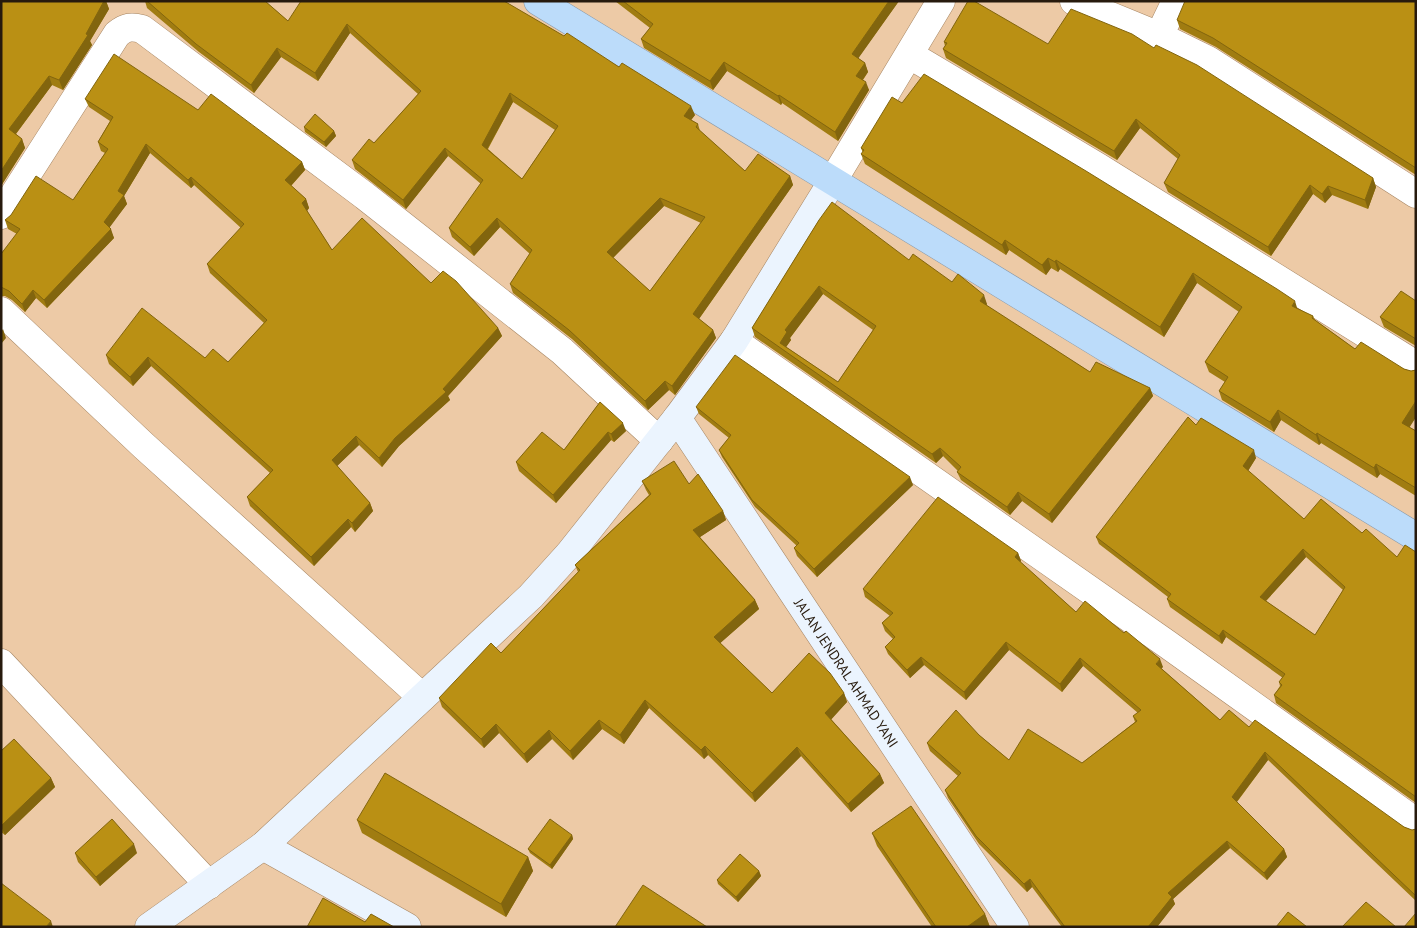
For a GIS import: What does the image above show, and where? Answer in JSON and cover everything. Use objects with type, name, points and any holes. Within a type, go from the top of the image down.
[{"type":"highway","points":[[538,1],[1416,538]]},
{"type":"street","points":[[149,927],[263,846],[531,596],[568,554],[678,418],[734,341],[910,55],[941,1]]},
{"type":"street","points":[[1074,1],[1159,36],[1208,60],[1416,194]]},
{"type":"street","points":[[1159,36],[1176,1]]},
{"type":"street","points":[[1,215],[116,34],[125,28],[134,27],[142,30],[365,196],[562,351],[659,441]]},
{"type":"street","points":[[910,55],[1106,172],[1416,365]]},
{"type":"street","points":[[1,311],[144,446],[422,697]]},
{"type":"street","points":[[734,341],[1416,822]]},
{"type":"street","name":"JALAN JENDRAL AHMAD YANI","points":[[678,418],[1015,927]]},
{"type":"street","points":[[1,663],[209,885]]},
{"type":"street","points":[[263,846],[407,927]]},
{"type":"building","points":[[1,1],[104,1],[86,34],[88,35],[59,80],[49,76],[9,129],[22,139],[1,171]]},
{"type":"building","points":[[147,1],[265,1],[288,21],[301,1],[504,1],[564,36],[567,33],[619,67],[622,63],[691,106],[684,116],[698,124],[696,127],[745,171],[758,154],[790,176],[693,314],[713,330],[672,386],[665,381],[645,401],[569,330],[510,284],[532,250],[497,218],[470,247],[449,228],[483,180],[445,148],[403,200],[352,160],[369,139],[374,143],[421,91],[347,24],[315,73],[277,48],[251,85],[196,44]],"holes":[[[510,93],[558,126],[522,179],[482,145]],[[660,198],[705,217],[650,291],[607,252]]]},
{"type":"building","points":[[623,1],[889,1],[852,54],[865,63],[856,76],[866,82],[835,132],[724,62],[710,81],[641,39],[653,24]]},
{"type":"building","points":[[968,1],[974,1],[1048,44],[1071,9],[1132,34],[1154,48],[1156,45],[1197,65],[1373,178],[1365,200],[1328,186],[1322,194],[1310,185],[1268,247],[1164,183],[1180,155],[1136,119],[1114,151],[943,49],[947,43],[944,42]]},
{"type":"building","points":[[1185,1],[1416,1],[1416,168],[1213,38],[1177,20]]},
{"type":"building","points":[[114,54],[198,110],[211,94],[302,162],[285,180],[306,199],[302,203],[332,250],[362,218],[431,283],[443,271],[456,281],[498,328],[443,389],[446,392],[395,438],[379,458],[356,436],[332,460],[370,503],[352,523],[348,519],[311,557],[247,497],[273,470],[148,357],[130,377],[106,355],[142,308],[205,358],[213,349],[228,362],[267,320],[207,264],[244,224],[191,177],[188,180],[146,144],[118,191],[124,195],[104,222],[111,229],[44,300],[33,290],[22,304],[9,291],[1,287],[1,254],[20,229],[5,220],[11,215],[36,176],[73,200],[108,149],[98,142],[113,117],[85,99]]},
{"type":"building","points":[[924,74],[1277,289],[1295,301],[1292,306],[1313,316],[1312,318],[1355,349],[1361,342],[1404,369],[1416,370],[1416,401],[1402,423],[1416,431],[1416,488],[1376,464],[1374,468],[1317,433],[1316,435],[1278,410],[1270,422],[1219,391],[1228,377],[1205,362],[1242,307],[1193,273],[1160,327],[1056,260],[1055,262],[1048,258],[1042,265],[1005,240],[1002,245],[861,154],[864,150],[861,148],[892,97],[902,103]]},
{"type":"building","points":[[315,114],[334,131],[324,142],[304,127]]},
{"type":"building","points":[[832,202],[909,260],[913,254],[952,282],[958,274],[984,295],[980,301],[1090,372],[1096,362],[1150,388],[1049,514],[1018,492],[1007,507],[957,472],[961,467],[940,448],[932,454],[752,328]],"holes":[[[819,286],[876,326],[838,382],[780,343],[787,332],[785,330]]]},
{"type":"building","points":[[1401,291],[1416,301],[1416,339],[1380,317]]},
{"type":"building","points":[[735,355],[910,477],[814,569],[794,548],[799,543],[752,500],[719,450],[731,435],[696,407]]},
{"type":"building","points":[[600,402],[623,423],[611,434],[608,432],[553,495],[516,462],[542,432],[564,450]]},
{"type":"building","points":[[1188,417],[1196,425],[1201,418],[1254,450],[1243,466],[1304,519],[1321,499],[1362,533],[1366,529],[1397,557],[1405,545],[1416,552],[1416,797],[1274,695],[1282,685],[1279,682],[1285,674],[1223,630],[1219,636],[1167,599],[1171,594],[1096,537]],"holes":[[[1303,549],[1345,587],[1315,635],[1260,597]]]},
{"type":"building","points":[[674,461],[689,484],[698,474],[723,511],[693,530],[755,600],[714,637],[772,693],[809,653],[830,673],[844,693],[825,713],[880,774],[848,804],[797,747],[752,793],[705,746],[701,750],[645,700],[620,735],[599,720],[570,751],[549,730],[524,754],[496,724],[481,739],[439,698],[491,643],[501,653],[580,570],[575,565],[651,494],[642,481]]},
{"type":"building","points":[[938,497],[1018,553],[1015,557],[1076,612],[1085,601],[1124,633],[1126,631],[1160,659],[1156,664],[1220,720],[1229,710],[1249,727],[1255,720],[1404,827],[1412,830],[1416,829],[1416,896],[1265,752],[1232,797],[1284,849],[1264,873],[1227,841],[1168,893],[1172,897],[1148,927],[1065,927],[1030,879],[1024,884],[976,836],[945,790],[961,773],[927,743],[956,710],[979,735],[1009,760],[1028,729],[1082,763],[1137,721],[1133,716],[1141,710],[1080,658],[1060,684],[1006,642],[964,692],[921,657],[907,670],[885,647],[895,637],[882,623],[893,613],[863,589]]},
{"type":"building","points":[[14,739],[51,778],[1,826],[1,751]]},
{"type":"building","points":[[385,773],[528,857],[501,904],[357,820]]},
{"type":"building","points":[[911,806],[985,914],[967,927],[936,927],[872,833]]},
{"type":"building","points":[[112,819],[134,844],[96,877],[75,853]]},
{"type":"building","points":[[550,819],[572,835],[550,865],[528,849]]},
{"type":"building","points":[[740,854],[759,871],[736,897],[717,880]]},
{"type":"building","points":[[1,883],[51,921],[46,927],[1,927]]},
{"type":"building","points":[[643,885],[707,927],[615,927]]},
{"type":"building","points":[[323,898],[365,922],[371,914],[394,927],[307,927]]},
{"type":"building","points":[[1366,902],[1396,927],[1342,927]]},
{"type":"building","points":[[1288,912],[1307,927],[1276,927]]},
{"type":"building","points":[[1416,913],[1416,927],[1404,927]]}]
